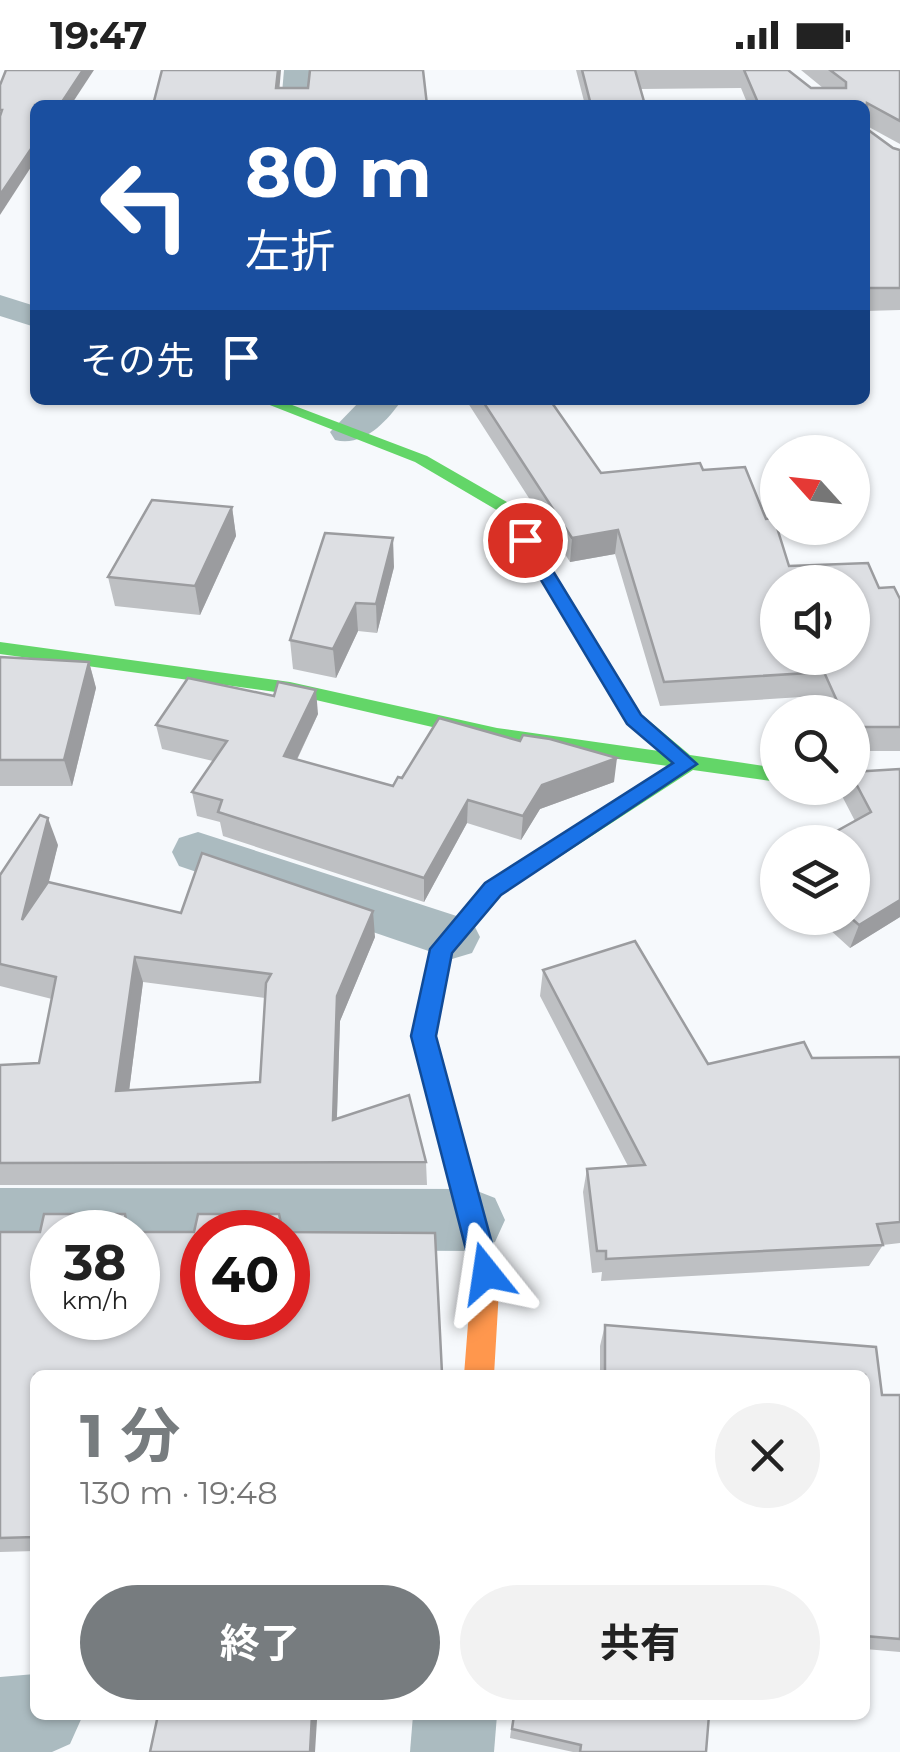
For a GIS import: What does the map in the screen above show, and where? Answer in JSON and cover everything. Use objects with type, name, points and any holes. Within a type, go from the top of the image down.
[{"type":"street","points":[[294,100],[296,70]]},
{"type":"street","points":[[0,305],[30,315]]},
{"type":"street","points":[[281,405],[421,459],[506,509],[634,720],[687,764]]},
{"type":"street","points":[[349,432],[378,405]]},
{"type":"street","points":[[0,648],[290,688],[497,735],[760,773]]},
{"type":"street","points":[[479,1370],[486,1273],[424,1036],[442,949],[493,889],[687,764]]},
{"type":"street","points":[[198,852],[452,937]]},
{"type":"street","points":[[0,1219],[472,1220]]},
{"type":"street","points":[[0,1718],[30,1716]]},
{"type":"street","points":[[452,1752],[455,1720]]},
{"type":"building","points":[[6,70],[83,70],[63,100],[30,100],[30,150],[0,195],[2,110],[0,85]]},
{"type":"building","points":[[162,70],[278,70],[276,88],[308,88],[310,70],[423,70],[426,100],[154,100]]},
{"type":"building","points":[[582,70],[635,70],[644,100],[590,100]]},
{"type":"building","points":[[744,70],[788,70],[811,88],[846,88],[846,82],[830,70],[900,70],[900,121],[870,105],[870,100],[757,100]]},
{"type":"building","points":[[870,131],[900,150],[900,288],[870,288]]},
{"type":"building","points":[[485,405],[553,405],[601,473],[700,463],[703,470],[745,467],[760,504],[760,545],[782,545],[789,565],[760,565],[760,675],[776,675],[664,682],[618,530],[572,538]]},
{"type":"building","points":[[152,500],[232,507],[195,586],[108,577]]},
{"type":"building","points":[[325,533],[393,538],[376,604],[356,603],[333,649],[290,640]]},
{"type":"building","points":[[870,568],[879,588],[894,587],[900,599],[900,727],[870,727],[870,695],[834,695],[825,675],[870,675]]},
{"type":"building","points":[[0,657],[89,662],[64,760],[0,760]]},
{"type":"building","points":[[188,678],[274,696],[278,682],[316,690],[284,756],[393,786],[439,718],[520,741],[523,735],[550,739],[617,758],[542,785],[523,816],[468,800],[424,878],[218,812],[222,800],[192,792],[227,741],[156,725]]},
{"type":"building","points":[[900,769],[900,900],[870,918],[870,825],[848,825],[871,812],[867,805],[870,771]]},
{"type":"building","points":[[40,815],[48,818],[22,920],[48,882],[181,913],[202,853],[373,911],[337,996],[333,1120],[409,1095],[426,1162],[0,1163],[0,1065],[39,1063],[56,977],[0,964],[0,875]],"holes":[[[135,957],[271,974],[266,983],[260,1082],[116,1091]]]},
{"type":"building","points":[[635,941],[708,1064],[804,1042],[812,1058],[900,1057],[900,1222],[877,1224],[883,1245],[606,1259],[606,1251],[597,1251],[587,1169],[645,1165],[543,970]]},
{"type":"building","points":[[0,1232],[30,1232],[30,1340],[160,1340],[160,1232],[180,1232],[180,1340],[310,1340],[310,1232],[435,1233],[442,1370],[30,1370],[30,1537],[0,1538]]},
{"type":"building","points":[[605,1325],[876,1347],[882,1395],[900,1395],[900,1639],[870,1636],[870,1370],[605,1370]]},
{"type":"building","points":[[157,1720],[312,1720],[310,1752],[150,1752]]},
{"type":"building","points":[[513,1720],[709,1720],[706,1752],[580,1752],[581,1745],[512,1729]]},
{"type":"traffic: fast","points":[[278,405],[421,459],[506,509],[634,719],[687,764]]},
{"type":"traffic: fast","points":[[0,648],[290,688],[497,735],[760,772]]},
{"type":"traffic: fast","points":[[474,912],[493,889],[687,764]]},
{"type":"traffic: slow","points":[[474,912],[442,949],[424,1036],[486,1273],[479,1370]]},
{"type":"route","points":[[486,1273],[424,1036],[442,949],[493,889],[687,764],[634,720],[525,540]]}]
